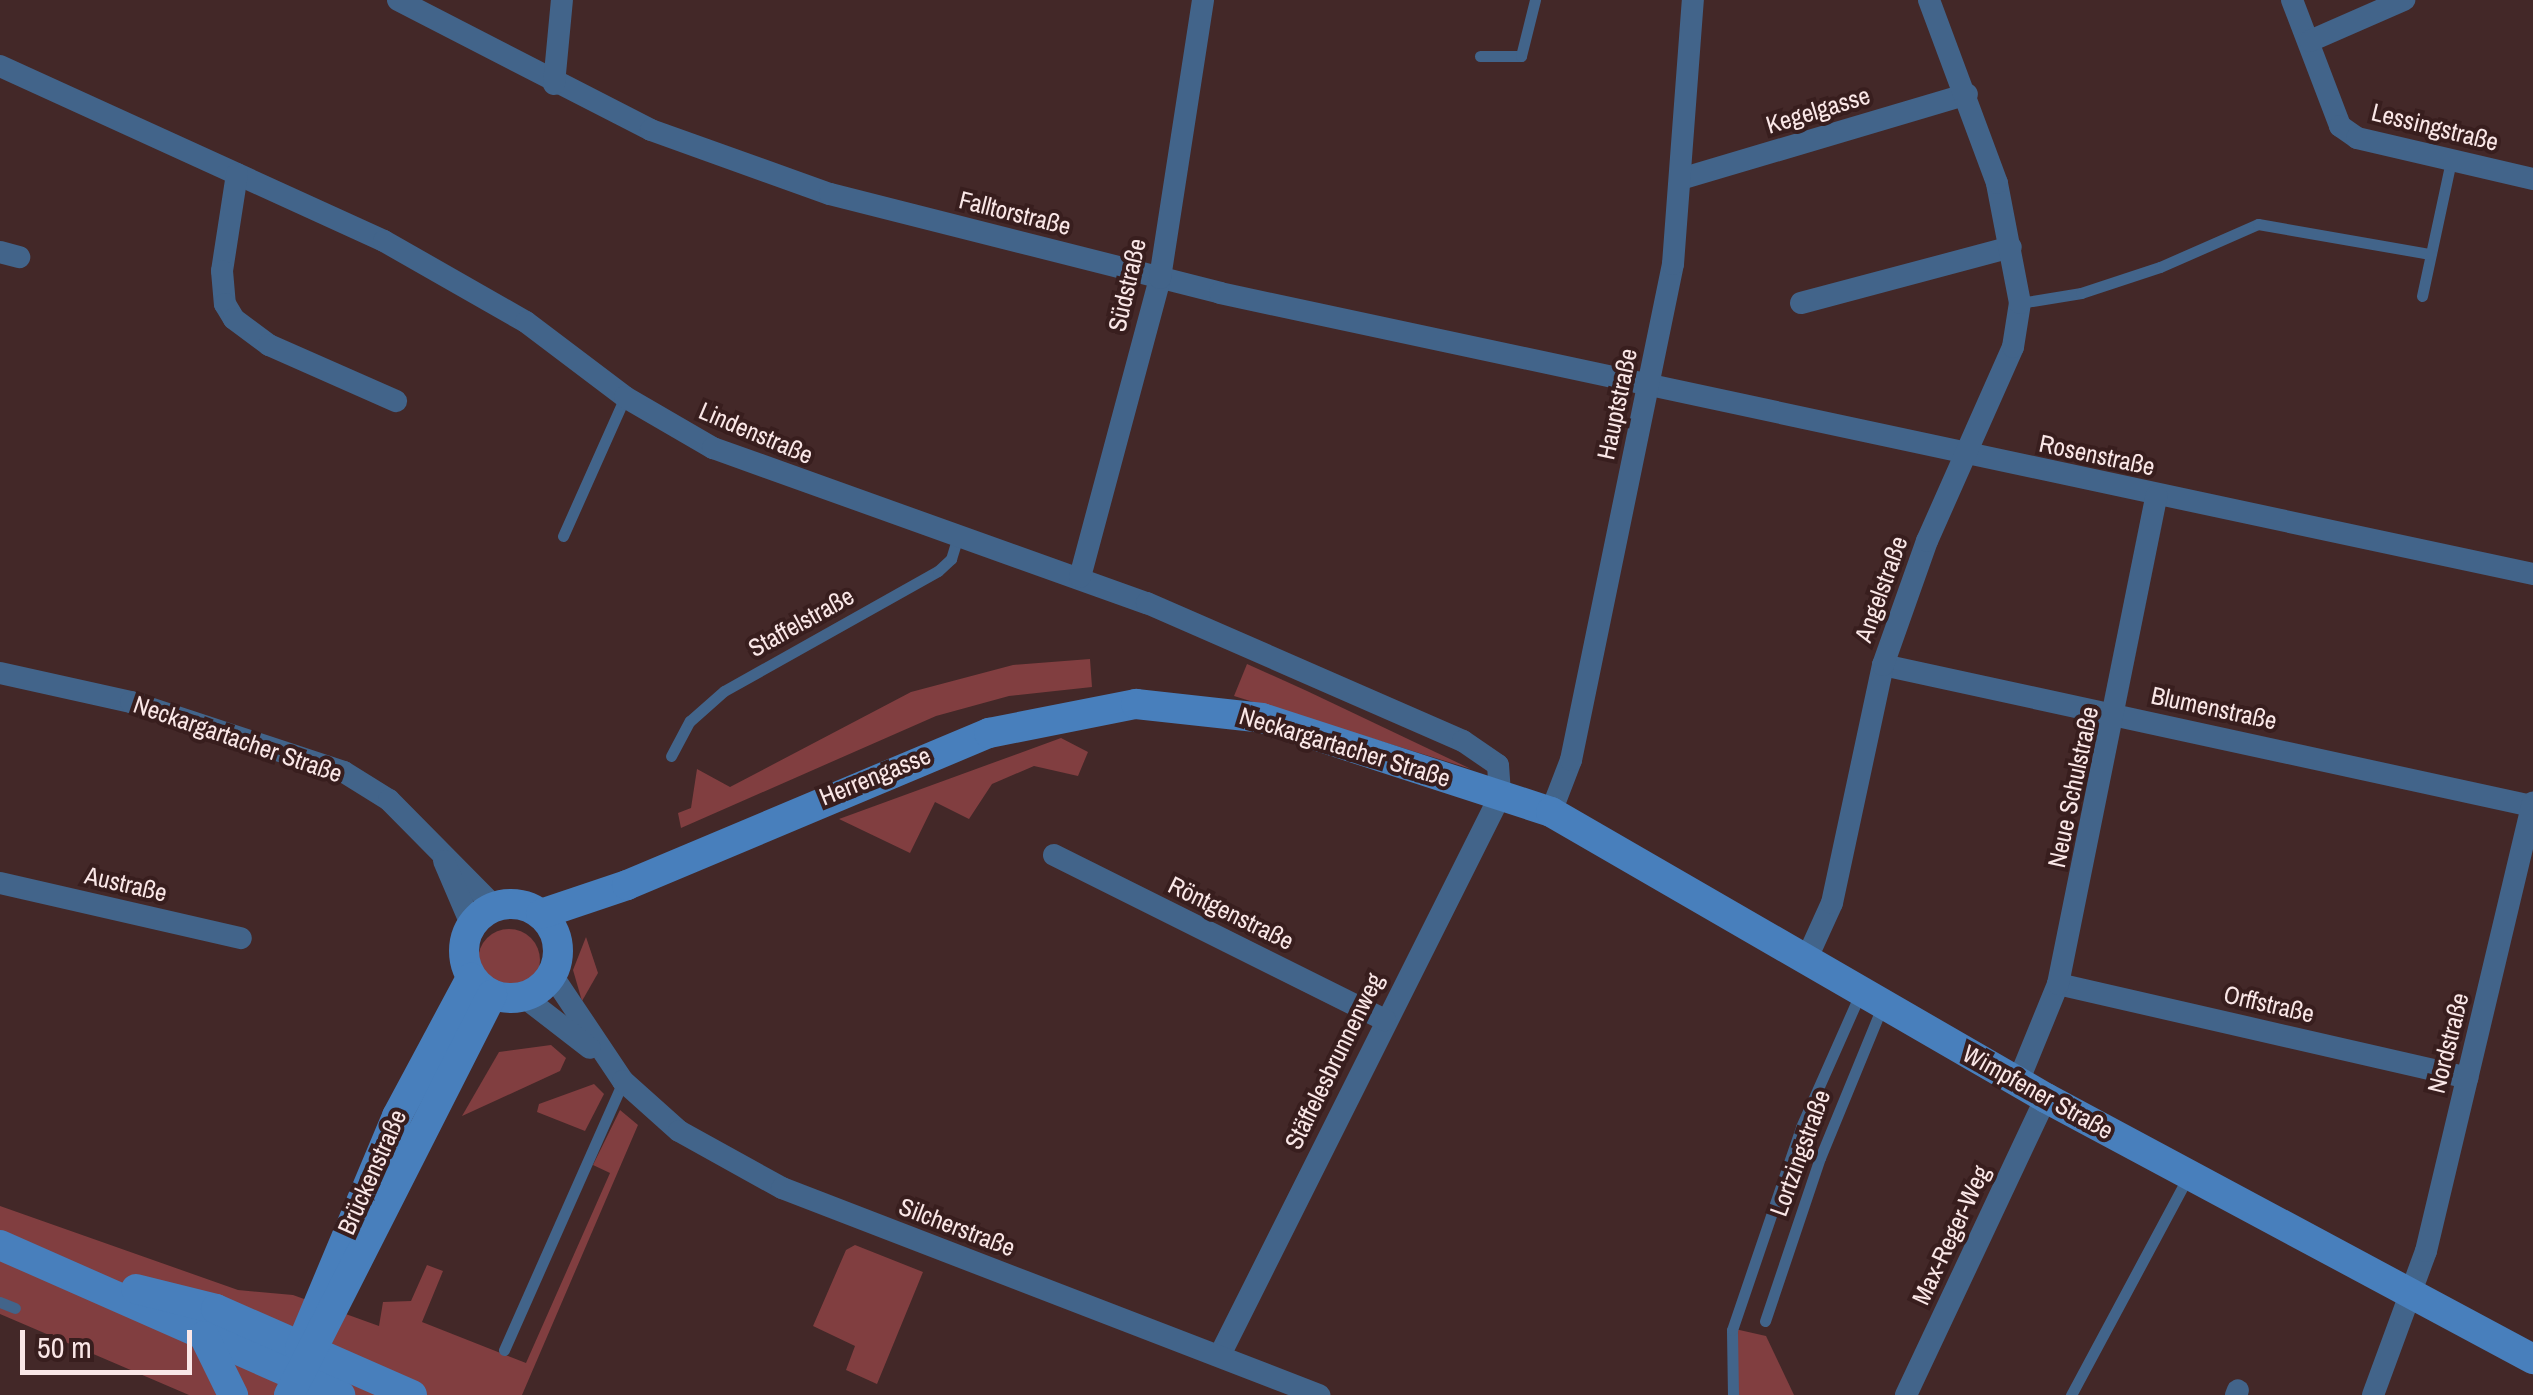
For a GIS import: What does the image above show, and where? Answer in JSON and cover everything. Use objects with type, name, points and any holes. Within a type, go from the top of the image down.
[{"type":"street","name":"Falltorstraße","points":[[398,0],[554,84],[712,155],[830,194],[1160,278],[1650,387]]},
{"type":"street","points":[[554,84],[562,0]]},
{"type":"street","name":"Südstraße","points":[[1080,577],[1160,278],[1202,0]]},
{"type":"street","name":"Hauptstraße","points":[[1551,812],[1571,760],[1650,387],[1684,178],[1693,0]]},
{"type":"street","name":"Angelstraße","points":[[1807,958],[1832,903],[1883,665],[1964,455],[2013,347],[2020,303],[2011,247],[1968,94],[1929,0]]},
{"type":"street","name":"Lessingstraße","points":[[2292,0],[2340,126],[2357,138],[2533,179]]},
{"type":"street","points":[[2310,41],[2404,0]]},
{"type":"street","name":"Lindenstraße","points":[[0,66],[237,174],[481,294],[671,427],[774,474],[1080,577],[1462,740],[1498,764],[1500,796]]},
{"type":"street","name":"Kegelgasse","points":[[1684,178],[1968,94]]},
{"type":"street","points":[[237,174],[222,271],[234,319],[269,344],[396,401]]},
{"type":"street","points":[[1802,303],[2011,247]]},
{"type":"street","name":"Rosenstraße","points":[[1650,387],[2533,574]]},
{"type":"street","name":"Neue Schulstraße","points":[[2018,1082],[2058,984],[2117,714],[2156,496]]},
{"type":"street","name":"Blumenstraße","points":[[1883,665],[2533,805]]},
{"type":"street","name":"Neckargartacher Straße","points":[[0,673],[131,702],[344,772],[403,813],[483,915]]},
{"type":"street","name":"Neckargartacher Straße","points":[[1136,704],[1262,718],[1551,812]]},
{"type":"street","name":"Herrengasse","points":[[549,926],[626,885],[931,752],[1048,718],[1136,704]]},
{"type":"street","name":"Stäffelesbrunnenweg","points":[[1221,1353],[1500,796]]},
{"type":"street","name":"Nordstraße","points":[[2373,1395],[2410,1294],[2467,1078],[2521,909],[2533,805]]},
{"type":"street","name":"Wimpfener Straße","points":[[1551,812],[2046,1098],[2533,1359]]},
{"type":"street","name":"Röntgenstraße","points":[[1054,855],[1385,1020]]},
{"type":"street","name":"Austraße","points":[[0,883],[241,938]]},
{"type":"street","points":[[510,903],[549,926],[552,974],[524,998],[482,987],[464,941],[483,915],[510,903]]},
{"type":"street","name":"Silcherstraße","points":[[552,974],[604,1059],[623,1081],[680,1130],[782,1188],[1221,1353],[1319,1395]]},
{"type":"street","name":"Orffstraße","points":[[2058,984],[2467,1078]]},
{"type":"street","name":"Brückenstraße","points":[[308,1348],[315,1300],[407,1095],[482,987]]},
{"type":"street","name":"Brückenstraße","points":[[293,1386],[308,1348],[442,1084],[482,987]]},
{"type":"street","name":"Silcherstraße","points":[[524,998],[604,1059]]},
{"type":"street","name":"Max-Reger-Weg","points":[[1906,1395],[2046,1098]]},
{"type":"street","points":[[0,1245],[70,1272],[204,1336],[293,1386],[340,1395]]},
{"type":"street","points":[[70,1272],[216,1309],[412,1395]]},
{"type":"street","points":[[264,1329],[315,1300]]},
{"type":"street","points":[[204,1336],[233,1395]]},
{"type":"lane","points":[[1480,56],[1521,56],[1535,0]]},
{"type":"lane","points":[[2422,296],[2451,161]]},
{"type":"lane","points":[[2020,303],[2097,288],[2258,224],[2430,254]]},
{"type":"lane","points":[[563,536],[625,397]]},
{"type":"lane","name":"Staffelstraße","points":[[672,756],[690,721],[724,691],[938,570],[958,536]]},
{"type":"lane","name":"Lortzingstraße","points":[[1733,1395],[1732,1330],[1801,1128],[1873,997]]},
{"type":"lane","name":"Lortzingstraße","points":[[1765,1321],[1873,997]]},
{"type":"lane","points":[[504,1350],[623,1081]]},
{"type":"lane","points":[[2071,1395],[2188,1175]]},
{"type":"lane","points":[[0,1302],[15,1308]]},
{"type":"shaded area","points":[[1090,659],[1092,687],[1009,696],[936,716],[681,828],[678,813],[691,808],[697,769],[730,787],[911,692],[1013,665]]},
{"type":"shaded area","points":[[1247,664],[1307,691],[1471,769],[1234,696]]},
{"type":"shaded area","points":[[1061,738],[1088,752],[1078,776],[1034,766],[992,784],[969,819],[935,802],[910,853],[839,819]]},
{"type":"shaded area","points":[[509,929],[531,938],[540,960],[531,982],[509,991],[487,982],[478,960],[487,938]]},
{"type":"shaded area","points":[[586,937],[598,973],[582,1001],[573,970]]},
{"type":"shaded area","points":[[551,1045],[566,1058],[560,1071],[462,1116],[499,1052]]},
{"type":"shaded area","points":[[594,1084],[604,1094],[585,1131],[537,1112],[539,1104]]},
{"type":"shaded area","points":[[620,1110],[638,1125],[522,1395],[189,1395],[0,1314],[0,1206],[238,1290],[293,1295],[379,1326],[383,1302],[411,1301],[427,1265],[443,1271],[422,1322],[526,1363],[610,1173],[593,1165]]},
{"type":"shaded area","points":[[855,1245],[923,1272],[877,1384],[846,1370],[855,1346],[813,1326],[846,1250]]},
{"type":"shaded area","points":[[1735,1329],[1766,1336],[1794,1395],[1737,1395]]}]
